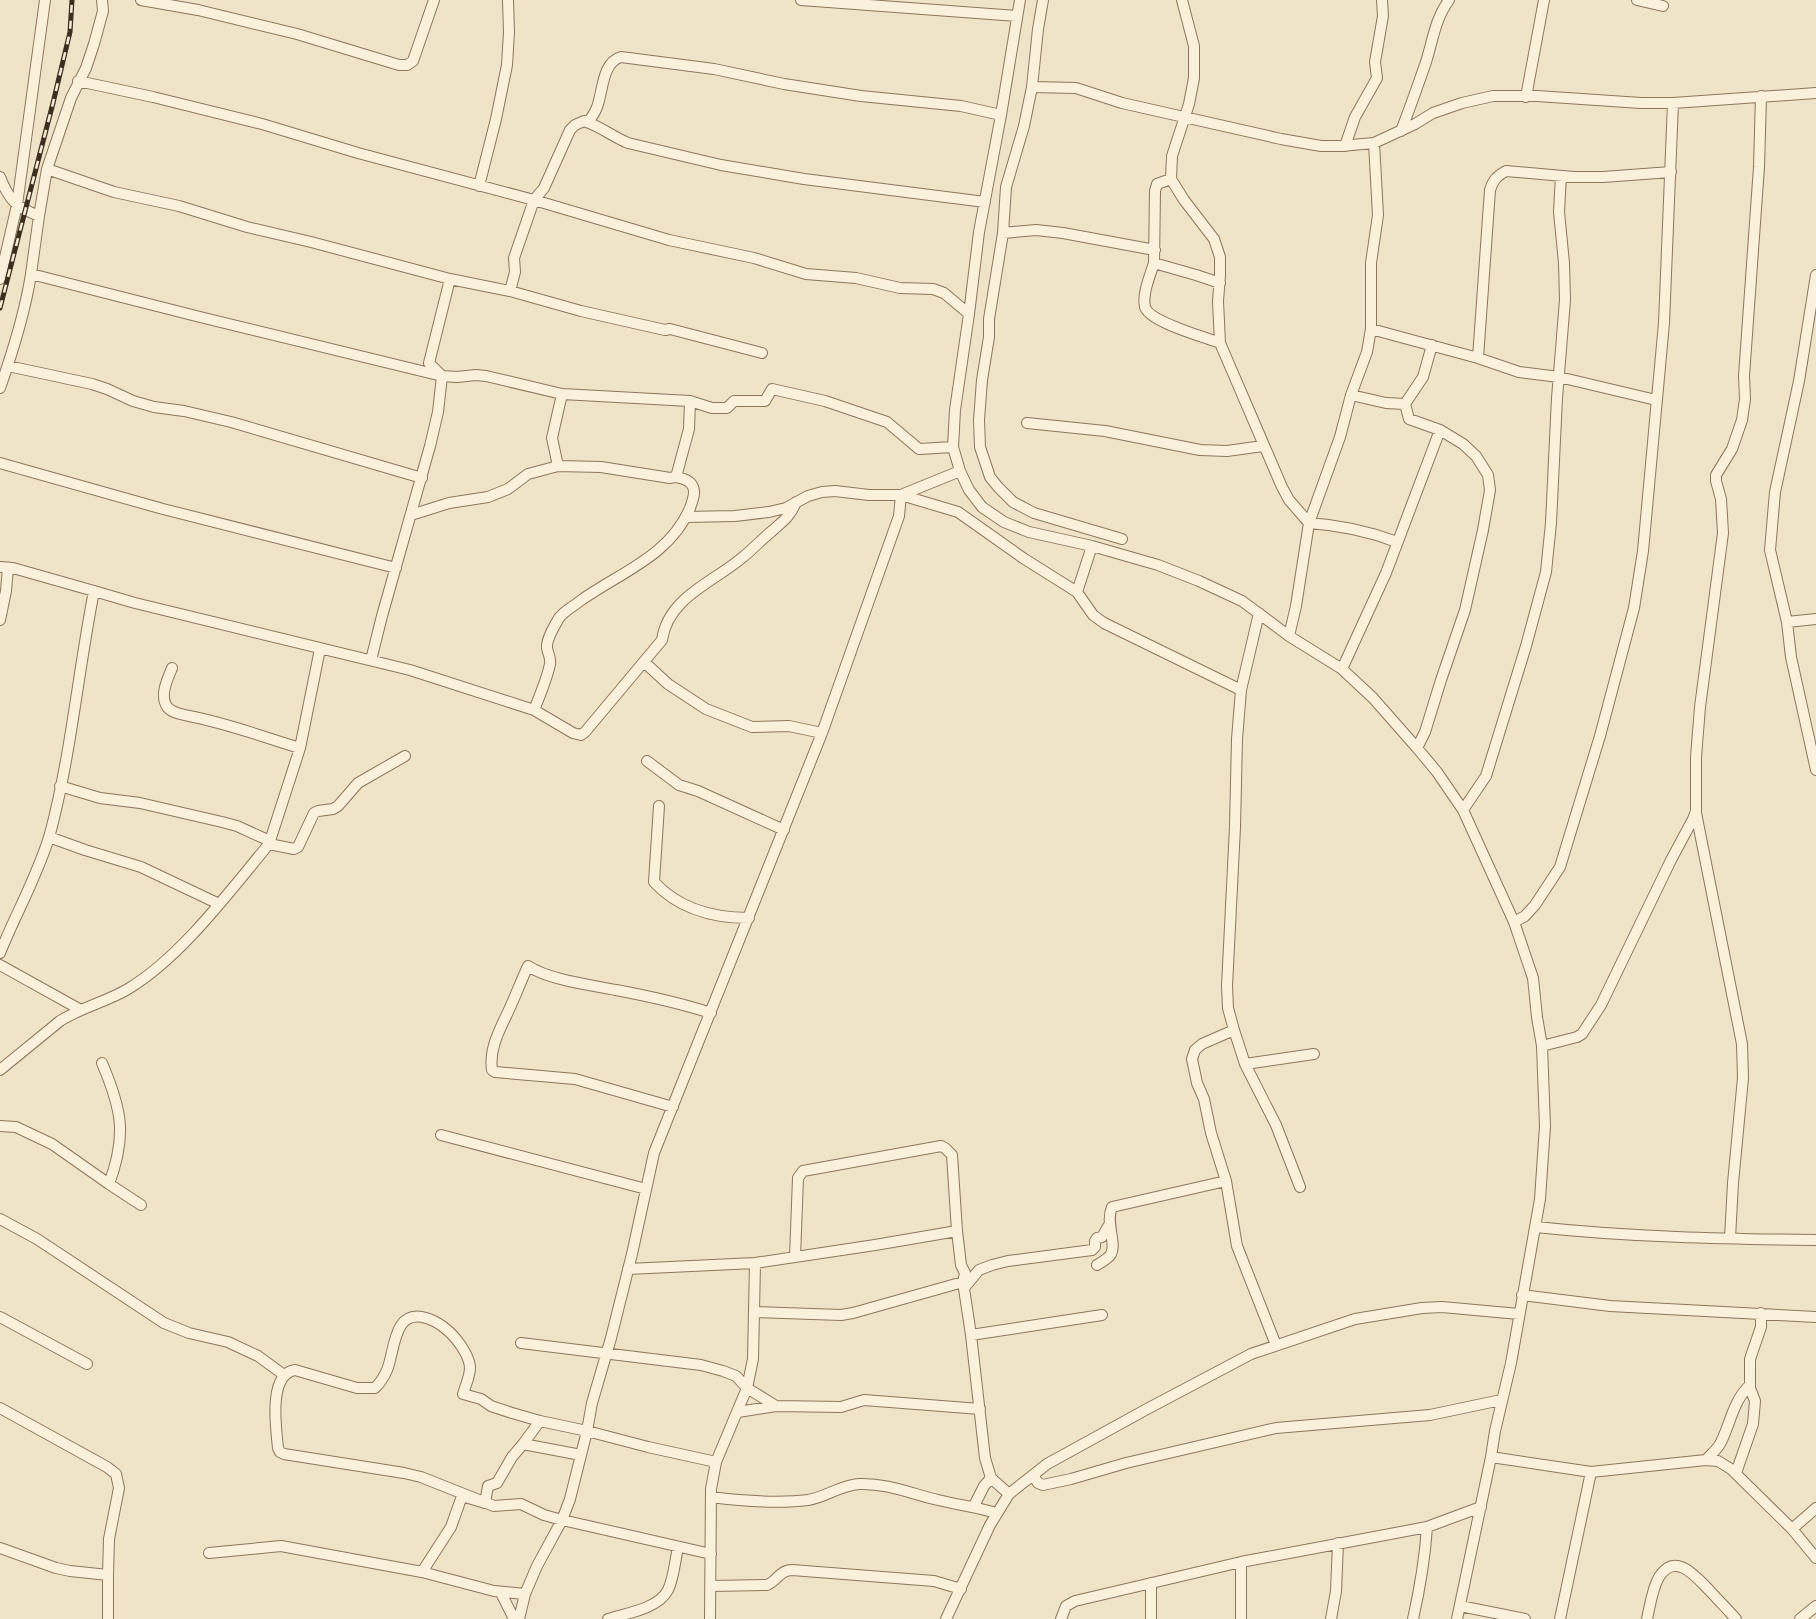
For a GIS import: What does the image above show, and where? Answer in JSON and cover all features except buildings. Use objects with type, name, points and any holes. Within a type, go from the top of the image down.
[{"type":"street","points":[[0,279],[17,205],[45,0]]},
{"type":"street","points":[[0,388],[28,295],[47,169],[71,98],[94,44],[103,10],[102,0]]},
{"type":"street","points":[[141,0],[198,10],[297,34],[399,65],[407,65],[412,61],[434,0]]},
{"type":"street","points":[[480,186],[507,65],[508,0]]},
{"type":"street","points":[[801,0],[1017,16]]},
{"type":"street","points":[[1020,0],[979,232],[955,410],[953,447],[969,490],[982,507],[1004,522],[1029,532],[1158,565],[1242,601],[1289,636],[1342,669],[1373,698],[1417,748],[1463,810],[1514,922],[1533,978],[1542,1046],[1545,1126],[1536,1227],[1511,1363],[1457,1619]]},
{"type":"street","points":[[1043,0],[1032,87],[1006,187],[1003,233],[980,396],[980,447],[990,477],[1013,502],[1024,509],[1122,539]]},
{"type":"street","points":[[1182,0],[1194,46],[1194,78],[1172,156],[1171,179],[1214,239],[1220,257],[1220,343],[1289,500],[1309,523],[1332,524],[1397,541]]},
{"type":"street","points":[[1345,146],[1355,117],[1377,78],[1375,62],[1383,16],[1382,0]]},
{"type":"street","points":[[1401,131],[1435,27],[1449,0]]},
{"type":"street","points":[[1526,97],[1544,0]]},
{"type":"street","points":[[1637,0],[1663,6]]},
{"type":"street","points":[[588,122],[598,105],[611,63],[621,57],[714,69],[784,84],[861,96],[961,106],[1001,115]]},
{"type":"street","points":[[78,82],[262,124],[668,240],[754,258],[806,274],[856,278],[900,288],[933,289],[944,293],[969,314]]},
{"type":"street","points":[[1032,87],[1076,88],[1122,103],[1321,146],[1374,143],[1433,113],[1493,96],[1673,103],[1816,93]]},
{"type":"street","points":[[1730,1238],[1743,1079],[1741,1044],[1696,811],[1696,757],[1723,533],[1716,475],[1732,449],[1742,420],[1745,398],[1744,376],[1759,167],[1761,96]]},
{"type":"street","points":[[1514,922],[1525,916],[1535,905],[1560,867],[1607,711],[1634,608],[1639,581],[1664,323],[1673,103]]},
{"type":"street","points":[[510,291],[515,272],[514,258],[534,200],[544,188],[570,130],[584,121],[628,143],[721,165],[985,202]]},
{"type":"street","points":[[1289,636],[1309,523],[1340,438],[1351,395],[1367,352],[1371,329],[1371,263],[1378,215],[1374,143]]},
{"type":"street","points":[[47,169],[114,192],[179,206],[247,227],[450,279],[510,291],[581,311],[670,329],[762,353]]},
{"type":"street","points":[[1478,358],[1492,181],[1506,171],[1603,177],[1671,172]]},
{"type":"street","points":[[1463,810],[1486,776],[1546,572],[1565,300],[1559,212],[1561,176]]},
{"type":"street","points":[[0,177],[6,194],[25,211],[39,216]]},
{"type":"street","points":[[1171,179],[1157,184],[1155,191],[1154,263],[1145,306],[1149,313],[1159,320],[1220,343]]},
{"type":"street","points":[[1003,233],[1036,230],[1155,250]]},
{"type":"street","points":[[1154,263],[1220,284]]},
{"type":"street","points":[[31,274],[442,376],[486,376],[562,394],[690,401],[712,408],[727,408],[734,401],[765,401],[772,389],[825,401],[887,422],[919,449],[953,447]]},
{"type":"street","points":[[1816,275],[1799,381],[1775,492],[1770,550],[1816,770]]},
{"type":"street","points":[[442,376],[429,363],[450,279]]},
{"type":"street","points":[[1371,329],[1519,372],[1559,377],[1656,400]]},
{"type":"street","points":[[1417,748],[1425,732],[1465,610],[1490,490],[1488,475],[1476,456],[1463,444],[1440,430],[1409,419],[1405,404],[1423,377],[1432,345]]},
{"type":"street","points":[[8,366],[107,388],[132,401],[231,422],[422,478]]},
{"type":"street","points":[[371,660],[422,478],[438,412],[442,376]]},
{"type":"street","points":[[558,466],[552,438],[562,394]]},
{"type":"street","points":[[1351,395],[1386,403],[1405,404]]},
{"type":"street","points":[[676,477],[689,429],[690,401]]},
{"type":"street","points":[[1027,423],[1105,431],[1200,450],[1227,451],[1263,446]]},
{"type":"street","points":[[1342,669],[1386,573],[1440,430]]},
{"type":"street","points":[[0,463],[163,509],[396,568]]},
{"type":"street","points":[[411,515],[449,503],[488,496],[509,489],[528,474],[558,466],[601,467],[676,477],[689,481],[694,487],[686,517],[663,545],[649,558],[561,616],[548,641],[550,665],[534,710]]},
{"type":"street","points":[[901,495],[960,471]]},
{"type":"street","points":[[686,517],[751,515],[786,508],[822,492],[835,491],[901,495],[958,512],[1077,592],[1093,615],[1104,623],[1241,690]]},
{"type":"street","points":[[517,1619],[537,1566],[562,1520],[570,1499],[592,1403],[628,1269],[654,1153],[822,733],[899,516],[901,495]]},
{"type":"street","points":[[0,620],[6,591],[4,567],[13,568],[145,606],[410,670],[534,710],[580,735],[662,640],[664,628],[673,612],[700,585],[744,557],[791,514],[796,502]]},
{"type":"street","points":[[1077,592],[1092,546]]},
{"type":"street","points":[[0,953],[49,837],[94,591]]},
{"type":"street","points":[[1259,613],[1241,690],[1237,739],[1228,1008],[1245,1064],[1276,1125],[1300,1187]]},
{"type":"street","points":[[1787,622],[1816,619]]},
{"type":"street","points":[[0,1070],[60,1021],[129,989],[155,971],[219,904],[270,842],[300,748],[320,649]]},
{"type":"street","points":[[644,662],[668,684],[706,709],[752,727],[789,726],[822,733]]},
{"type":"street","points":[[172,668],[164,701],[171,711],[300,748]]},
{"type":"street","points":[[60,786],[100,798],[140,803],[222,822],[293,849],[298,847],[314,813],[338,806],[358,783],[405,756]]},
{"type":"street","points":[[647,761],[679,785],[784,830]]},
{"type":"street","points":[[659,806],[654,881],[667,894],[701,912],[727,918],[749,918]]},
{"type":"street","points":[[1542,1046],[1577,1037],[1601,1005],[1696,811]]},
{"type":"street","points":[[49,837],[141,867],[219,904]]},
{"type":"street","points":[[0,965],[81,1010]]},
{"type":"street","points":[[673,1107],[575,1079],[495,1072],[491,1062],[499,1028],[528,966],[559,978],[669,1001],[711,1013]]},
{"type":"street","points":[[1234,1030],[1202,1044],[1195,1050],[1192,1059],[1226,1181],[1237,1246],[1276,1345]]},
{"type":"street","points":[[1245,1064],[1314,1054]]},
{"type":"street","points":[[102,1063],[118,1104],[121,1128],[118,1155],[109,1184]]},
{"type":"street","points":[[0,1126],[16,1127],[52,1144],[141,1205]]},
{"type":"street","points":[[441,1135],[646,1189]]},
{"type":"street","points":[[795,1257],[798,1178],[803,1171],[941,1146],[952,1155],[957,1231],[961,1265],[965,1273],[963,1285],[985,1458],[990,1478],[1009,1494]]},
{"type":"street","points":[[1097,1265],[1111,1254],[1112,1208],[1226,1181]]},
{"type":"street","points":[[0,1219],[37,1239],[164,1323],[189,1333],[228,1342],[258,1356],[284,1375]]},
{"type":"street","points":[[754,1312],[841,1315],[853,1313],[963,1285],[979,1270],[992,1265],[1092,1250],[1097,1238],[1102,1237],[1110,1225]]},
{"type":"street","points":[[1536,1227],[1642,1236],[1816,1240]]},
{"type":"street","points":[[628,1269],[755,1263],[957,1231]]},
{"type":"street","points":[[710,1619],[711,1497],[716,1462],[747,1388],[753,1359],[755,1263]]},
{"type":"street","points":[[1522,1295],[1610,1306],[1816,1317]]},
{"type":"street","points":[[946,1619],[996,1513],[1009,1494],[1047,1465],[1147,1409],[1251,1354],[1355,1319],[1442,1307],[1519,1314]]},
{"type":"street","points":[[1736,1474],[1754,1424],[1755,1401],[1750,1385],[1750,1359],[1760,1327],[1761,1313]]},
{"type":"street","points":[[971,1335],[1102,1315]]},
{"type":"street","points":[[485,1503],[412,1475],[280,1452],[275,1413],[278,1388],[284,1375],[295,1370],[357,1388],[375,1388],[386,1371],[394,1338],[402,1324],[411,1317],[421,1316],[434,1320],[456,1338],[465,1351],[470,1368],[463,1394],[540,1421],[716,1462]]},
{"type":"street","points":[[0,1317],[87,1364]]},
{"type":"street","points":[[521,1343],[701,1365],[736,1376],[747,1388],[776,1406]]},
{"type":"street","points":[[1706,1460],[1720,1444],[1734,1407],[1742,1392],[1750,1385]]},
{"type":"street","points":[[738,1412],[776,1406],[841,1407],[864,1400],[980,1409]]},
{"type":"street","points":[[1033,1475],[1038,1483],[1043,1485],[1276,1428],[1430,1415],[1502,1400]]},
{"type":"street","points":[[0,1408],[116,1474],[119,1488],[108,1539],[108,1619]]},
{"type":"street","points":[[485,1503],[488,1486],[497,1483],[512,1457],[540,1421]]},
{"type":"street","points":[[523,1444],[580,1455]]},
{"type":"street","points":[[1491,1457],[1591,1472],[1718,1461],[1736,1474],[1793,1529],[1816,1558]]},
{"type":"street","points":[[1560,1619],[1591,1472]]},
{"type":"street","points":[[974,1506],[990,1478]]},
{"type":"street","points":[[711,1497],[753,1502],[811,1499],[856,1484],[874,1484],[996,1513]]},
{"type":"street","points":[[422,1572],[451,1527],[462,1496],[494,1506],[521,1504],[562,1520],[711,1554]]},
{"type":"street","points":[[1061,1619],[1066,1606],[1075,1601],[1241,1562],[1427,1527],[1481,1507]]},
{"type":"street","points":[[1793,1529],[1816,1508]]},
{"type":"street","points":[[1413,1619],[1423,1569],[1427,1527]]},
{"type":"street","points":[[1331,1619],[1339,1543]]},
{"type":"street","points":[[209,1553],[281,1546],[422,1572],[501,1593],[525,1594]]},
{"type":"street","points":[[608,1619],[646,1607],[666,1593],[678,1547]]},
{"type":"street","points":[[0,1548],[56,1568],[108,1575]]},
{"type":"street","points":[[1241,1562],[1241,1619]]},
{"type":"street","points":[[1647,1619],[1658,1578],[1667,1568],[1679,1565],[1690,1571],[1736,1619]]},
{"type":"street","points":[[711,1586],[767,1585],[785,1570],[792,1570],[934,1581],[961,1588]]},
{"type":"street","points":[[1151,1583],[1151,1619]]},
{"type":"street","points":[[501,1593],[517,1619]]},
{"type":"street","points":[[1800,1619],[1816,1605]]},
{"type":"street","points":[[1460,1606],[1525,1619]]},
{"type":"railway","points":[[0,308],[70,32],[72,0]]}]
